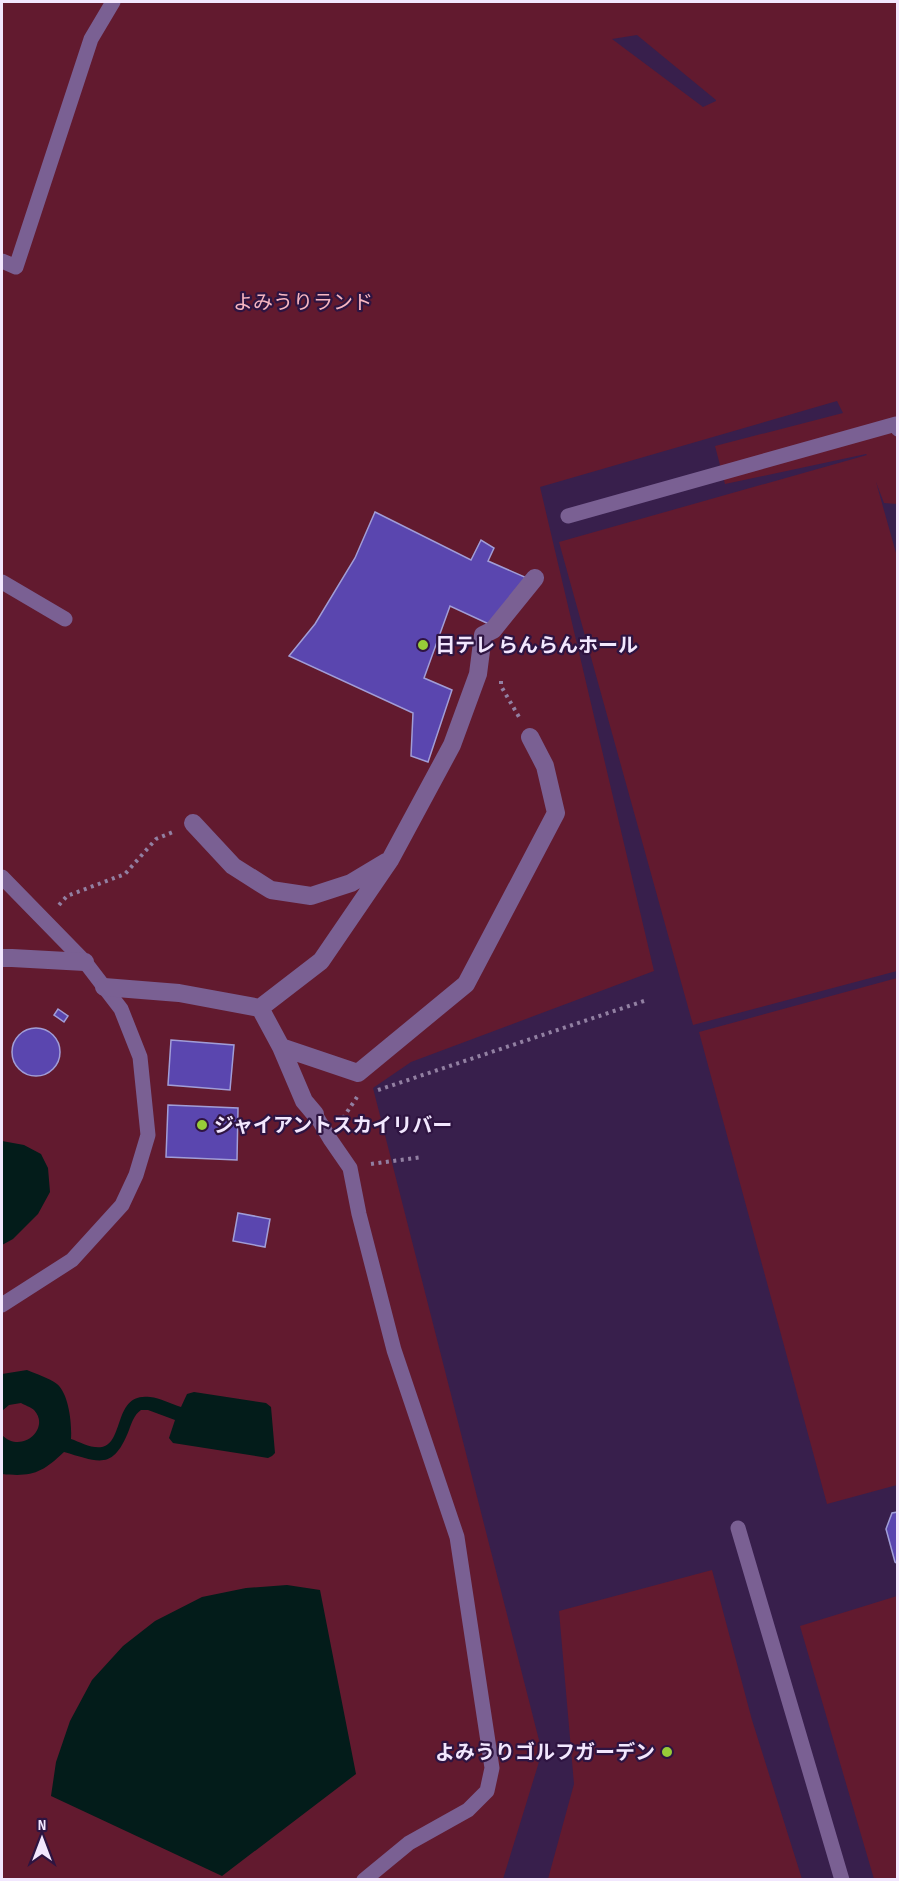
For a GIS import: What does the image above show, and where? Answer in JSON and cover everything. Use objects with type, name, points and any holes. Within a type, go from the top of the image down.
[{"type":"street","points":[[260,1008],[321,961],[390,860],[452,745],[478,674],[483,635],[493,630],[535,578]]},
{"type":"street","points":[[281,1047],[358,1073],[466,984],[555,813],[545,766],[530,737]]},
{"type":"street","points":[[193,823],[233,866],[271,890],[311,896],[351,883],[390,860]]},
{"type":"street","points":[[7,958],[85,962]]},
{"type":"street","points":[[104,987],[179,993],[260,1008],[281,1047],[304,1101],[315,1114]]},
{"type":"lane","points":[[2,261],[16,267],[91,39],[113,2]]},
{"type":"lane","points":[[568,516],[896,424],[897,429]]},
{"type":"lane","points":[[2,582],[65,619]]},
{"type":"lane","points":[[2,877],[85,962],[121,1010],[140,1057],[148,1135],[136,1175],[122,1205],[72,1260],[2,1305]]},
{"type":"lane","points":[[315,1114],[350,1168],[359,1214],[394,1350],[457,1537],[492,1768],[487,1791],[468,1810],[409,1843],[364,1880]]},
{"type":"lane","points":[[738,1528],[842,1880]]},
{"type":"path","points":[[500,675],[501,686],[530,737]]},
{"type":"path","points":[[45,921],[67,896],[125,874],[156,839],[193,823]]},
{"type":"path","points":[[368,1093],[644,1001]]},
{"type":"path","points":[[330,1139],[357,1096]]},
{"type":"path","points":[[350,1168],[423,1156]]},
{"type":"green space","name":"よみうりランド","points":[[2,2],[897,2],[897,504],[884,503],[876,482],[898,560],[897,971],[693,1025],[559,542],[867,455],[725,484],[715,446],[843,413],[837,401],[540,487],[654,971],[411,1062],[373,1088],[542,1752],[503,1879],[2,1879]],"holes":[[[637,35],[716,100],[703,107],[612,39]]]},
{"type":"green space","points":[[897,978],[897,1485],[827,1504],[699,1032]]},
{"type":"green space","name":"よみうりゴルフガーデン","points":[[712,1570],[752,1720],[802,1879],[548,1879],[574,1784],[559,1611]]},
{"type":"green space","points":[[897,1596],[897,1879],[874,1879],[800,1626]]},
{"type":"shaded area","points":[[2,1141],[24,1145],[41,1154],[48,1168],[50,1192],[38,1214],[13,1239],[2,1245]]},
{"type":"shaded area","points":[[27,1370],[50,1380],[61,1389],[69,1410],[71,1439],[86,1445],[102,1447],[109,1443],[125,1409],[130,1402],[138,1398],[150,1397],[181,1407],[187,1394],[194,1392],[266,1403],[271,1407],[275,1453],[268,1458],[173,1443],[169,1438],[175,1420],[148,1410],[141,1410],[134,1419],[123,1443],[111,1458],[87,1459],[64,1452],[49,1465],[36,1472],[21,1475],[2,1474],[2,1435],[10,1440],[25,1441],[37,1431],[39,1424],[34,1410],[21,1403],[9,1405],[2,1411],[2,1374]]},
{"type":"shaded area","points":[[287,1585],[320,1590],[356,1774],[222,1876],[51,1796],[56,1762],[70,1721],[92,1680],[123,1646],[155,1621],[202,1597],[246,1588]]},
{"type":"building","points":[[375,512],[471,560],[481,540],[494,548],[488,561],[527,578],[491,625],[450,606],[424,678],[452,690],[428,762],[411,756],[413,713],[289,656],[315,624],[355,558]]},
{"type":"building","points":[[58,1009],[68,1016],[64,1022],[54,1015]]},
{"type":"building","points":[[31,1028],[41,1028],[56,1038],[60,1052],[56,1066],[50,1072],[41,1076],[31,1076],[16,1066],[12,1057],[12,1047],[22,1032]]},
{"type":"building","points":[[171,1040],[234,1045],[230,1090],[168,1085]]},
{"type":"building","points":[[168,1105],[238,1108],[237,1160],[166,1157]]},
{"type":"building","points":[[238,1213],[270,1219],[265,1247],[233,1241]]},
{"type":"building","points":[[898,1512],[898,1564],[895,1562],[886,1529],[892,1513]]},
{"type":"place","name":"日テレ らんらんホール","points":[[423,645]]},
{"type":"place","name":"ジャイアントスカイリバー","points":[[202,1125]]},
{"type":"place","name":"よみうりゴルフガーデン","points":[[667,1752]]}]
